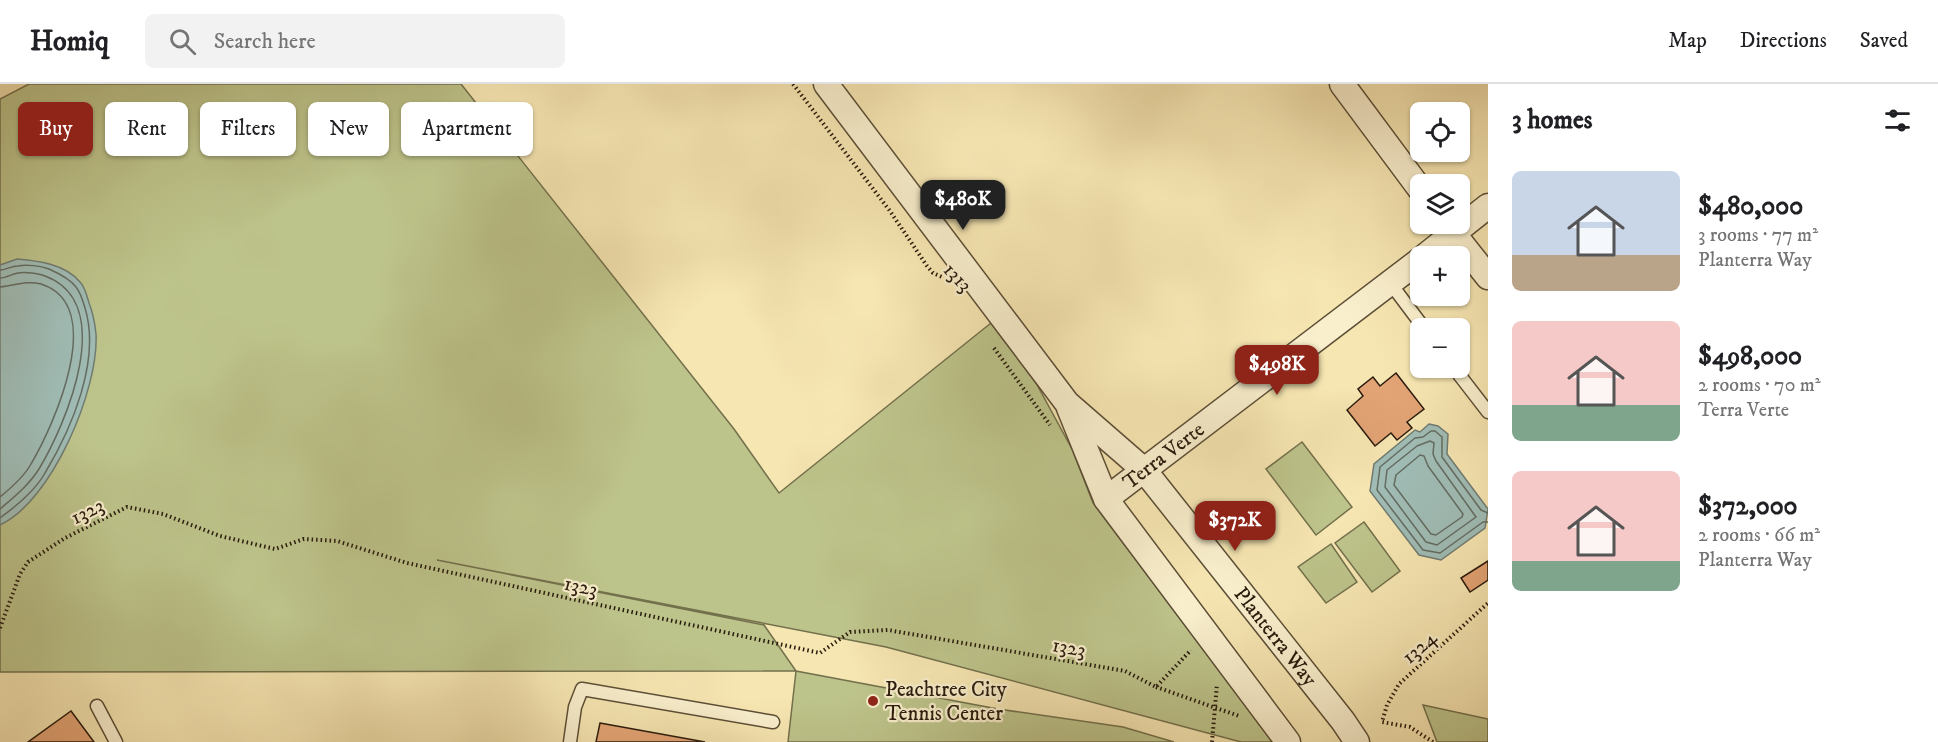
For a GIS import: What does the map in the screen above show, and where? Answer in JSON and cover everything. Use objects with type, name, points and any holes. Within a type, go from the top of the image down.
[{"type":"street","name":"Planterra Way","points":[[826,84],[1067,403],[1143,470],[1343,721],[1356,742]]},
{"type":"street","points":[[1342,84],[1410,176]]},
{"type":"street","points":[[1470,216],[1488,206]]},
{"type":"street","points":[[1434,246],[1445,234]]},
{"type":"street","points":[[1455,234],[1488,277]]},
{"type":"street","name":"Terra Verte","points":[[1106,500],[1410,268]]},
{"type":"street","name":"Planterra Way","points":[[1067,403],[1106,500],[1288,742]]},
{"type":"lane","points":[[1391,284],[1416,318]]},
{"type":"lane","points":[[1462,378],[1488,412]]},
{"type":"lane","points":[[570,742],[575,707],[582,689],[773,722]]},
{"type":"lane","points":[[97,706],[116,742]]},
{"type":"path","name":"1313","points":[[793,84],[890,211],[927,266],[948,284]]},
{"type":"path","points":[[989,341],[1051,426]]},
{"type":"path","name":"1323","points":[[0,628],[20,574],[28,562],[65,538],[127,507],[163,514],[219,536],[275,549],[304,539],[337,541],[407,563],[820,653],[850,632],[888,630],[1125,671],[1156,687],[1243,717]]},
{"type":"path","name":"1324","points":[[1434,742],[1410,727],[1382,722],[1387,705],[1399,684],[1488,603]]},
{"type":"path","points":[[1156,687],[1194,647]]},
{"type":"path","points":[[1212,742],[1218,681]]},
{"type":"green space","points":[[29,84],[461,84],[475,102],[401,102],[401,156],[518,156],[734,429],[779,493],[991,323],[1036,383],[1072,449],[1093,503],[1273,742],[1241,742],[886,647],[437,560],[764,625],[796,671],[0,672],[0,99]]},
{"type":"green space","points":[[1302,442],[1352,507],[1316,535],[1266,469]]},
{"type":"green space","points":[[1364,522],[1400,571],[1372,592],[1335,543]]},
{"type":"green space","points":[[1331,544],[1357,582],[1326,603],[1298,567]]},
{"type":"green space","name":"Peachtree City Tennis Center","points":[[796,671],[998,709],[1123,727],[1174,742],[788,742]]},
{"type":"green space","points":[[1423,705],[1488,719],[1488,742],[1437,742]]},
{"type":"water","points":[[17,259],[43,262],[59,267],[82,284],[94,322],[95,357],[90,384],[81,412],[54,469],[37,493],[19,512],[0,525],[0,265]]},
{"type":"water","points":[[1429,424],[1438,426],[1448,434],[1447,454],[1488,509],[1485,528],[1441,560],[1419,555],[1370,491],[1374,464],[1415,430],[1420,432]]},
{"type":"building","points":[[1396,373],[1424,409],[1407,422],[1412,428],[1397,440],[1391,433],[1375,446],[1347,410],[1363,396],[1358,389],[1373,377],[1380,386]]},
{"type":"building","points":[[1488,561],[1488,580],[1470,592],[1461,578]]},
{"type":"building","points":[[71,711],[94,742],[28,742]]},
{"type":"building","points":[[600,723],[705,742],[596,742]]},
{"type":"place","name":"Peachtree City Tennis Center","points":[[873,701]]}]
